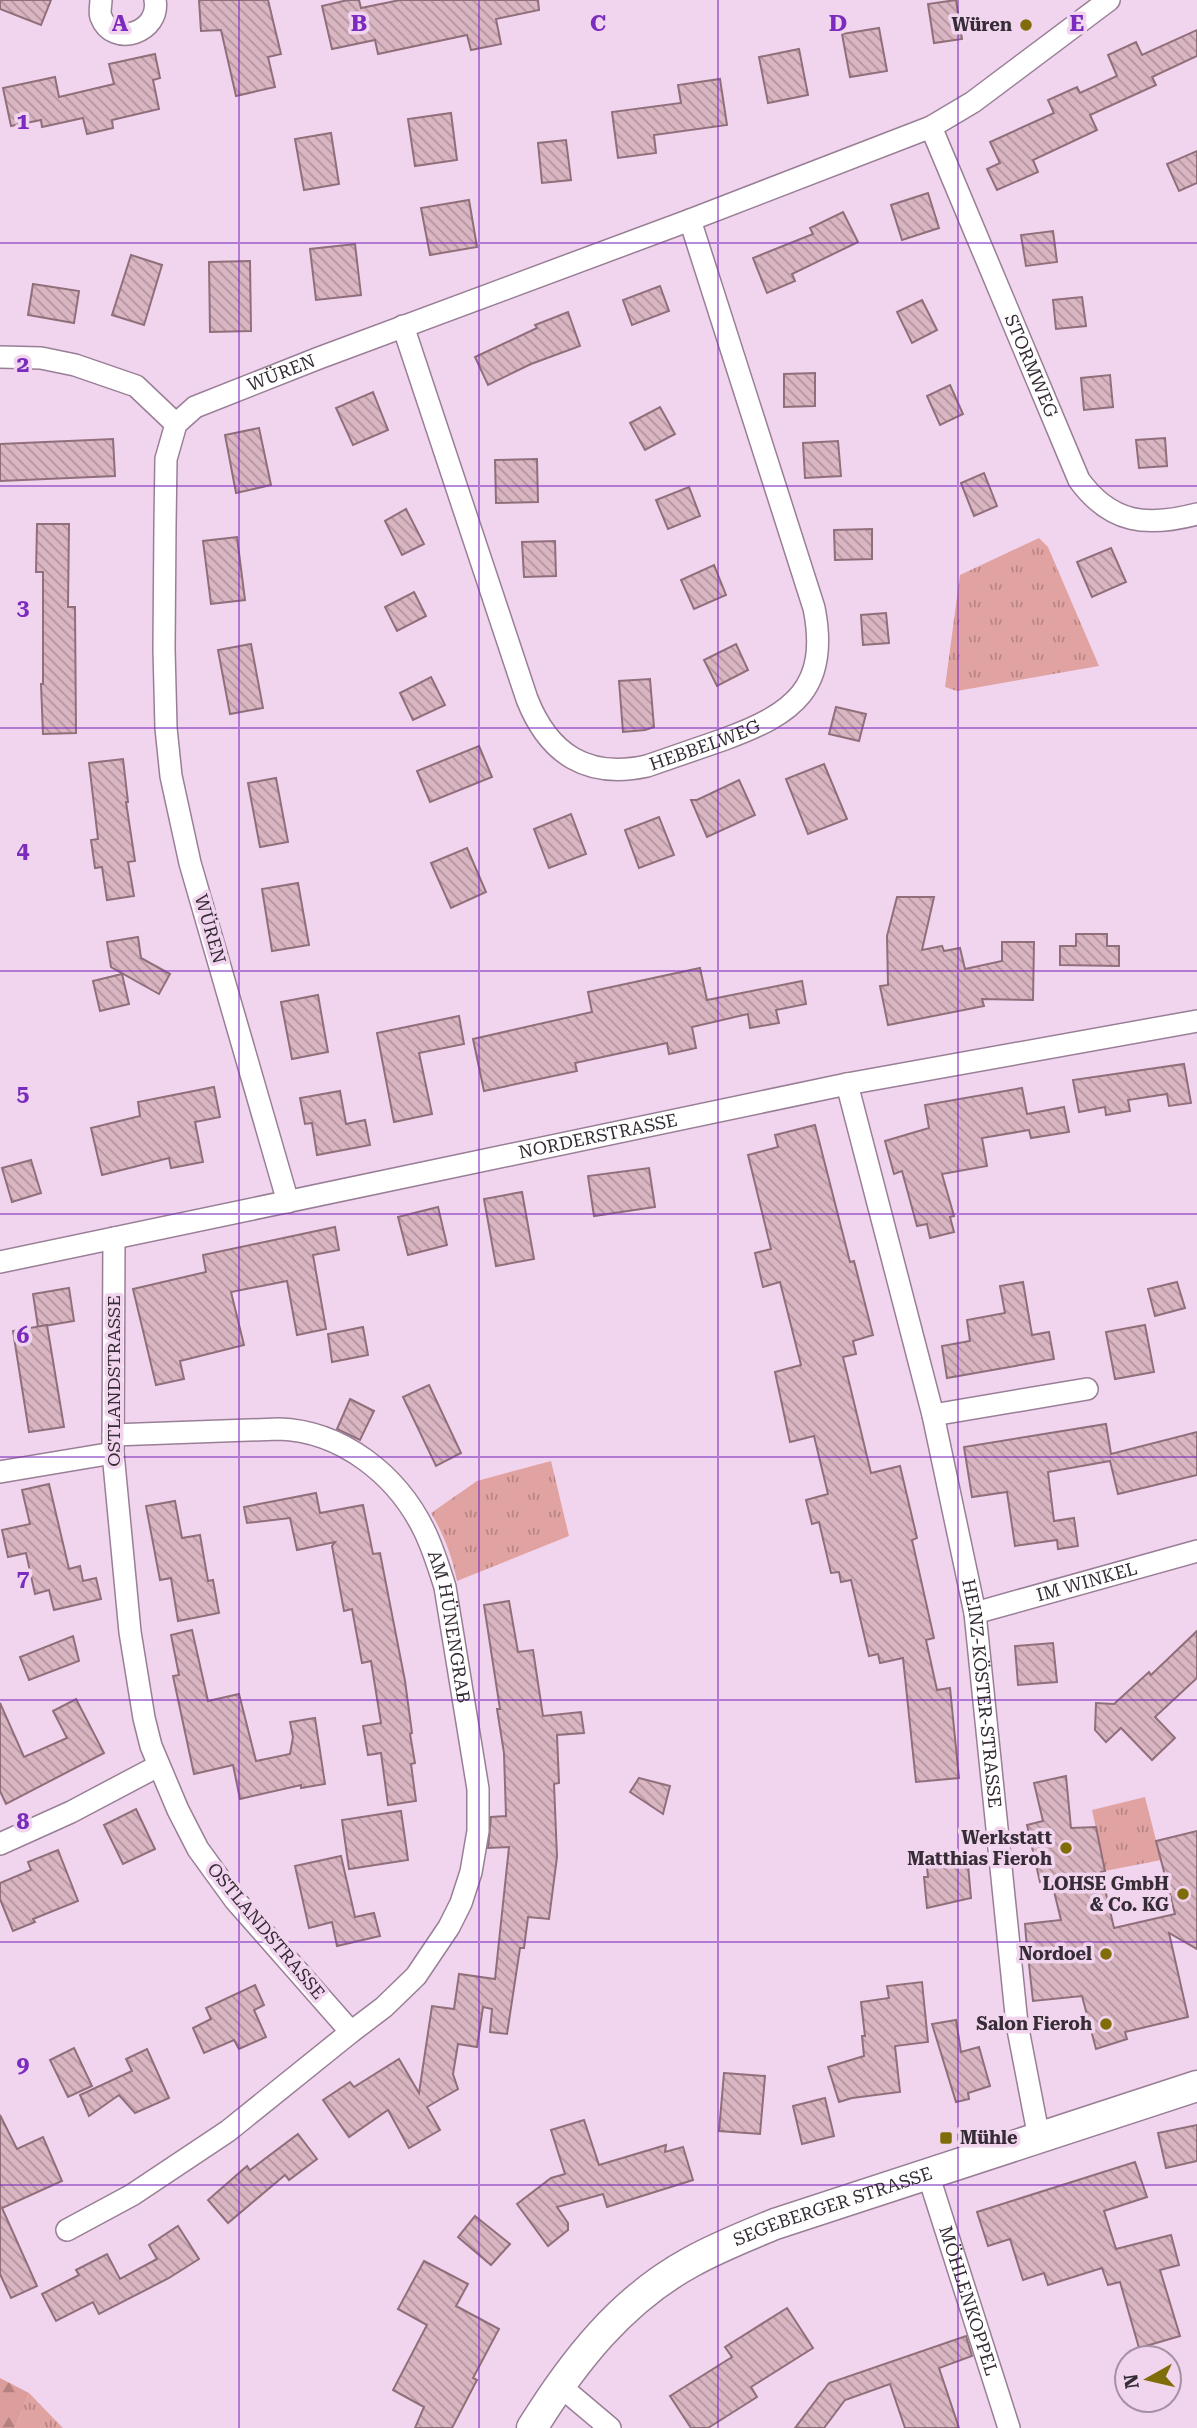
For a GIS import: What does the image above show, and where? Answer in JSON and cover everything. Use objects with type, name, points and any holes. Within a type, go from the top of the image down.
[{"type":"main road","name":"SEGEBERGER STRASSE","points":[[531,2428],[559,2385],[592,2343],[623,2310],[689,2263],[775,2224],[1197,2086]]},
{"type":"street","points":[[101,0],[101,17],[111,31],[124,35],[139,32],[151,22],[155,0]]},
{"type":"street","name":"WÜREN","points":[[288,1202],[190,863],[172,776],[166,728],[165,524],[166,459],[176,424],[195,407],[931,127],[973,102],[1109,0]]},
{"type":"street","name":"STORMWEG","points":[[931,127],[1079,480],[1101,505],[1135,520],[1169,521],[1197,514]]},
{"type":"street","name":"HEBBELWEG","points":[[404,326],[527,699],[544,733],[573,759],[590,766],[628,771],[762,725],[783,712],[800,696],[817,657],[819,633],[810,595],[690,220]]},
{"type":"street","points":[[0,357],[41,358],[136,386],[176,424]]},
{"type":"street","name":"NORDERSTRASSE","points":[[0,1262],[847,1084],[1197,1021]]},
{"type":"street","name":"HEINZ-KÖSTER-STRASSE","points":[[847,1084],[933,1416],[975,1613],[1017,2024],[1039,2138]]},
{"type":"street","name":"OSTLANDSTRASSE","points":[[114,1238],[113,1444],[125,1589],[144,1718],[158,1766],[198,1849],[220,1880],[351,2032]]},
{"type":"street","points":[[933,1416],[1087,1390]]},
{"type":"street","name":"AM HÜNENGRAB","points":[[0,1472],[113,1444],[288,1429],[307,1431],[356,1452],[394,1485],[411,1507],[425,1531],[445,1587],[478,1789],[478,1831],[471,1872],[461,1903],[433,1953],[400,1993],[351,2032]]},
{"type":"street","name":"IM WINKEL","points":[[975,1613],[1197,1551]]},
{"type":"street","points":[[0,1844],[71,1812],[158,1766]]},
{"type":"street","points":[[67,2230],[132,2195],[228,2131],[351,2032]]},
{"type":"street","name":"MÖHLENKOPPEL","points":[[928,2174],[1009,2428]]},
{"type":"street","points":[[559,2385],[610,2428]]},
{"type":"green space","points":[[1039,538],[1048,547],[1099,666],[957,691],[945,687],[960,575]]},
{"type":"green space","points":[[551,1461],[569,1536],[457,1581],[447,1546],[431,1513],[477,1481]]},
{"type":"green space","points":[[1145,1797],[1161,1860],[1105,1871],[1092,1810]]},
{"type":"green space","points":[[0,2378],[29,2393],[15,2428],[0,2428]]},
{"type":"green space","points":[[29,2393],[63,2428],[15,2428]]},
{"type":"building","points":[[0,0],[51,0],[41,25],[0,9]]},
{"type":"building","points":[[199,0],[268,0],[281,54],[268,57],[275,87],[236,96],[221,30],[201,31]]},
{"type":"building","points":[[359,0],[361,8],[400,0],[538,0],[539,10],[496,19],[501,44],[471,50],[467,35],[378,54],[375,40],[332,49],[322,6]]},
{"type":"building","points":[[956,0],[962,39],[934,43],[928,4]]},
{"type":"building","points":[[879,28],[887,71],[850,77],[842,34]]},
{"type":"building","points":[[1197,30],[1197,56],[1152,77],[1156,85],[1090,115],[1097,130],[1033,160],[1038,172],[997,190],[987,169],[1000,163],[990,142],[1054,113],[1048,100],[1077,87],[1080,93],[1117,76],[1108,55],[1136,42],[1142,55]]},
{"type":"building","points":[[799,49],[808,95],[768,103],[759,57]]},
{"type":"building","points":[[155,54],[160,78],[153,80],[159,109],[112,120],[113,128],[87,134],[83,118],[42,127],[41,120],[11,126],[3,88],[55,77],[59,97],[114,84],[109,64]]},
{"type":"building","points":[[720,79],[727,125],[654,135],[656,153],[618,158],[612,112],[681,103],[678,85]]},
{"type":"building","points":[[451,113],[457,160],[415,166],[408,119]]},
{"type":"building","points":[[331,133],[339,184],[304,190],[295,139]]},
{"type":"building","points":[[566,140],[571,180],[542,183],[538,143]]},
{"type":"building","points":[[1197,151],[1197,183],[1179,191],[1167,164]]},
{"type":"building","points":[[928,193],[939,228],[902,240],[891,205]]},
{"type":"building","points":[[469,200],[477,247],[430,255],[421,208]]},
{"type":"building","points":[[843,212],[858,242],[792,274],[795,281],[767,293],[753,258],[813,234],[810,228]]},
{"type":"building","points":[[1053,231],[1057,262],[1026,266],[1021,235]]},
{"type":"building","points":[[355,244],[361,295],[316,300],[310,249]]},
{"type":"building","points":[[131,255],[162,265],[144,325],[112,315]]},
{"type":"building","points":[[250,261],[251,331],[210,332],[209,262]]},
{"type":"building","points":[[33,284],[79,291],[74,323],[28,315]]},
{"type":"building","points":[[660,286],[669,311],[632,325],[623,300]]},
{"type":"building","points":[[1082,297],[1086,326],[1056,329],[1053,300]]},
{"type":"building","points":[[922,300],[937,330],[912,343],[897,312]]},
{"type":"building","points":[[568,312],[580,346],[531,364],[488,385],[475,357],[537,328],[535,325]]},
{"type":"building","points":[[815,373],[815,406],[784,407],[784,374]]},
{"type":"building","points":[[1110,375],[1113,407],[1084,410],[1081,378]]},
{"type":"building","points":[[950,385],[963,414],[940,425],[927,396]]},
{"type":"building","points":[[373,392],[388,430],[353,445],[336,408]]},
{"type":"building","points":[[660,407],[675,434],[645,450],[630,423]]},
{"type":"building","points":[[259,428],[271,485],[236,493],[225,435]]},
{"type":"building","points":[[1165,438],[1167,466],[1139,468],[1136,440]]},
{"type":"building","points":[[113,439],[115,476],[0,481],[0,444]]},
{"type":"building","points":[[838,441],[841,476],[805,478],[803,443]]},
{"type":"building","points":[[537,459],[538,502],[496,503],[495,460]]},
{"type":"building","points":[[984,473],[997,506],[974,516],[961,483]]},
{"type":"building","points":[[689,487],[700,516],[668,529],[656,500]]},
{"type":"building","points":[[406,509],[424,544],[402,555],[385,521]]},
{"type":"building","points":[[37,524],[69,524],[68,607],[75,607],[76,733],[43,734],[43,572],[36,572]]},
{"type":"building","points":[[872,529],[872,559],[835,560],[834,530]]},
{"type":"building","points":[[237,537],[245,600],[211,604],[203,541]]},
{"type":"building","points":[[555,541],[556,576],[524,577],[522,542]]},
{"type":"building","points":[[1111,548],[1126,582],[1092,597],[1077,562]]},
{"type":"building","points":[[714,565],[726,595],[694,609],[681,580]]},
{"type":"building","points":[[414,592],[426,616],[397,631],[385,607]]},
{"type":"building","points":[[886,613],[889,643],[863,645],[861,615]]},
{"type":"building","points":[[251,644],[263,708],[230,714],[218,650]]},
{"type":"building","points":[[736,644],[748,670],[717,686],[704,660]]},
{"type":"building","points":[[431,677],[445,705],[413,720],[400,693]]},
{"type":"building","points":[[650,679],[654,727],[623,732],[619,681]]},
{"type":"building","points":[[836,707],[866,714],[859,741],[829,734]]},
{"type":"building","points":[[479,746],[492,777],[430,802],[417,771]]},
{"type":"building","points":[[123,759],[135,861],[128,862],[134,896],[107,900],[102,867],[95,868],[91,840],[98,839],[89,763]]},
{"type":"building","points":[[824,764],[847,819],[808,834],[786,779]]},
{"type":"building","points":[[276,778],[288,842],[260,847],[248,783]]},
{"type":"building","points":[[739,780],[755,815],[707,837],[691,800],[697,800]]},
{"type":"building","points":[[571,814],[586,854],[549,868],[534,829]]},
{"type":"building","points":[[659,817],[674,855],[639,868],[625,830]]},
{"type":"building","points":[[467,848],[486,892],[451,908],[431,863]]},
{"type":"building","points":[[298,883],[309,945],[272,951],[262,889]]},
{"type":"building","points":[[897,897],[934,897],[922,950],[942,946],[944,951],[960,948],[965,969],[1002,961],[1002,942],[1034,942],[1033,1000],[982,999],[984,1006],[888,1025],[880,986],[888,985],[887,936]]},
{"type":"building","points":[[1076,934],[1107,934],[1107,946],[1119,946],[1119,966],[1060,965],[1060,946],[1076,946]]},
{"type":"building","points":[[138,937],[141,958],[170,974],[159,994],[111,967],[107,942]]},
{"type":"building","points":[[700,968],[707,1000],[802,981],[806,1004],[776,1010],[779,1023],[750,1028],[748,1014],[692,1027],[696,1048],[669,1054],[667,1043],[575,1063],[577,1071],[484,1091],[473,1039],[592,1012],[588,992]]},
{"type":"building","points":[[122,974],[129,1004],[100,1011],[93,981]]},
{"type":"building","points":[[318,995],[328,1052],[292,1059],[281,1002]]},
{"type":"building","points":[[459,1016],[464,1044],[419,1053],[432,1114],[394,1122],[377,1033]]},
{"type":"building","points":[[1184,1064],[1191,1103],[1169,1106],[1167,1094],[1128,1100],[1130,1111],[1106,1115],[1105,1107],[1079,1112],[1073,1080]]},
{"type":"building","points":[[214,1087],[220,1117],[195,1122],[203,1162],[171,1168],[169,1158],[102,1175],[91,1128],[140,1116],[138,1102]]},
{"type":"building","points":[[1022,1088],[1027,1114],[1064,1107],[1069,1132],[1031,1138],[1029,1130],[982,1138],[987,1166],[942,1174],[954,1216],[950,1217],[954,1232],[930,1238],[927,1224],[917,1226],[902,1171],[894,1174],[885,1141],[929,1128],[925,1105]]},
{"type":"building","points":[[340,1091],[346,1124],[365,1120],[370,1145],[317,1155],[312,1123],[305,1124],[300,1098]]},
{"type":"building","points":[[815,1125],[850,1262],[854,1261],[873,1335],[853,1341],[856,1354],[843,1357],[871,1473],[900,1466],[917,1538],[912,1540],[934,1638],[926,1640],[937,1690],[950,1688],[959,1778],[916,1782],[903,1658],[880,1663],[878,1654],[869,1656],[851,1580],[841,1582],[839,1572],[831,1573],[819,1522],[812,1524],[806,1500],[828,1494],[814,1436],[790,1442],[775,1372],[801,1365],[780,1282],[763,1287],[755,1253],[771,1249],[748,1155],[778,1147],[775,1135]]},
{"type":"building","points":[[31,1160],[41,1193],[12,1202],[2,1168]]},
{"type":"building","points":[[649,1168],[655,1207],[594,1216],[588,1176]]},
{"type":"building","points":[[522,1192],[534,1259],[496,1266],[484,1199]]},
{"type":"building","points":[[438,1207],[447,1245],[408,1255],[398,1217]]},
{"type":"building","points":[[335,1227],[339,1250],[313,1255],[326,1329],[297,1335],[287,1281],[231,1292],[244,1345],[180,1361],[184,1379],[156,1385],[133,1289],[206,1272],[203,1255]]},
{"type":"building","points":[[1023,1282],[1032,1335],[1049,1332],[1054,1359],[947,1378],[942,1346],[970,1341],[967,1320],[1005,1313],[1000,1286]]},
{"type":"building","points":[[1177,1282],[1185,1308],[1155,1316],[1148,1289]]},
{"type":"building","points":[[69,1288],[74,1321],[38,1327],[33,1294]]},
{"type":"building","points":[[47,1325],[64,1427],[29,1432],[13,1331]]},
{"type":"building","points":[[1145,1325],[1154,1372],[1115,1379],[1106,1332]]},
{"type":"building","points":[[363,1327],[368,1355],[332,1362],[328,1334]]},
{"type":"building","points":[[429,1385],[461,1453],[436,1466],[403,1397]]},
{"type":"building","points":[[350,1399],[374,1411],[360,1440],[337,1429]]},
{"type":"building","points":[[1106,1424],[1111,1454],[1197,1432],[1197,1475],[1118,1494],[1110,1461],[1048,1472],[1054,1521],[1074,1518],[1078,1546],[1058,1549],[1057,1540],[1015,1546],[1007,1492],[972,1497],[964,1447]]},
{"type":"building","points":[[49,1484],[69,1569],[80,1566],[83,1581],[96,1578],[101,1599],[54,1610],[49,1590],[35,1594],[26,1553],[8,1557],[2,1530],[30,1524],[22,1490]]},
{"type":"building","points":[[316,1493],[320,1513],[363,1505],[373,1554],[380,1553],[405,1681],[415,1763],[411,1764],[416,1801],[388,1805],[381,1753],[368,1755],[363,1726],[381,1723],[371,1661],[362,1663],[352,1609],[344,1611],[332,1546],[335,1542],[297,1550],[290,1518],[247,1523],[244,1507]]},
{"type":"building","points":[[175,1501],[182,1538],[200,1535],[208,1581],[213,1580],[219,1613],[178,1621],[171,1578],[160,1580],[146,1506]]},
{"type":"building","points":[[509,1601],[518,1652],[533,1650],[543,1716],[581,1712],[584,1733],[557,1735],[559,1783],[554,1784],[557,1857],[549,1919],[528,1917],[524,1948],[520,1948],[507,2034],[490,2032],[492,2009],[483,2007],[477,2047],[458,2044],[453,2074],[458,2089],[427,2107],[440,2130],[409,2148],[388,2110],[349,2137],[323,2100],[350,2082],[354,2087],[399,2059],[419,2093],[432,2006],[454,2009],[459,1974],[495,1979],[509,1847],[488,1848],[491,1817],[506,1816],[504,1753],[497,1709],[500,1709],[484,1605]]},
{"type":"building","points":[[192,1630],[208,1701],[239,1694],[256,1761],[290,1754],[293,1737],[290,1722],[315,1718],[325,1784],[301,1788],[301,1785],[240,1799],[233,1765],[194,1774],[173,1676],[179,1675],[171,1635]]},
{"type":"building","points":[[1197,1631],[1197,1678],[1155,1717],[1175,1738],[1152,1760],[1121,1728],[1106,1742],[1095,1730],[1096,1703],[1114,1704],[1149,1672],[1151,1675]]},
{"type":"building","points":[[73,1636],[79,1661],[29,1680],[20,1657]]},
{"type":"building","points":[[1053,1643],[1057,1682],[1018,1685],[1015,1646]]},
{"type":"building","points":[[76,1699],[104,1753],[6,1804],[0,1791],[0,1703],[24,1757],[67,1738],[53,1711]]},
{"type":"building","points":[[1066,1776],[1071,1828],[1096,1827],[1105,1871],[1101,1872],[1114,1928],[1175,1914],[1156,1841],[1197,1831],[1197,1949],[1169,1933],[1188,2017],[1125,2032],[1127,2039],[1096,2049],[1082,1996],[1033,2001],[1025,1924],[1061,1920],[1051,1879],[1040,1882],[1027,1825],[1043,1821],[1034,1783]]},
{"type":"building","points":[[639,1778],[670,1786],[663,1814],[630,1792]]},
{"type":"building","points":[[136,1809],[155,1849],[123,1864],[104,1825]]},
{"type":"building","points":[[401,1811],[408,1860],[349,1869],[342,1820]]},
{"type":"building","points":[[58,1850],[78,1901],[33,1919],[35,1922],[13,1931],[0,1899],[0,1883],[31,1870],[28,1862]]},
{"type":"building","points":[[967,1854],[971,1898],[927,1908],[924,1877],[928,1877],[926,1858]]},
{"type":"building","points":[[341,1856],[355,1917],[374,1913],[380,1936],[337,1946],[332,1922],[309,1928],[295,1866]]},
{"type":"building","points":[[922,1982],[928,2042],[895,2046],[900,2092],[839,2102],[828,2067],[864,2056],[862,2036],[865,2036],[861,2002],[889,1998],[887,1986]]},
{"type":"building","points":[[255,1985],[264,2005],[254,2010],[266,2037],[239,2049],[234,2040],[204,2053],[193,2028],[211,2019],[206,2008]]},
{"type":"building","points":[[956,2020],[961,2052],[979,2047],[990,2086],[968,2093],[969,2099],[956,2102],[932,2024]]},
{"type":"building","points":[[74,2048],[92,2086],[68,2097],[50,2060]]},
{"type":"building","points":[[147,2049],[169,2098],[135,2113],[119,2095],[89,2116],[80,2095],[132,2071],[126,2059]]},
{"type":"building","points":[[724,2073],[765,2076],[760,2134],[719,2131]]},
{"type":"building","points":[[825,2098],[834,2136],[802,2144],[793,2106]]},
{"type":"building","points":[[0,2115],[17,2149],[43,2137],[62,2181],[2,2208],[37,2286],[11,2298],[0,2274]]},
{"type":"building","points":[[584,2120],[599,2165],[666,2145],[665,2152],[683,2147],[693,2180],[607,2207],[603,2194],[557,2207],[568,2223],[568,2230],[548,2246],[517,2204],[551,2178],[565,2174],[551,2130]]},
{"type":"building","points":[[1197,2125],[1197,2161],[1166,2168],[1158,2133]]},
{"type":"building","points":[[298,2134],[317,2159],[289,2180],[285,2175],[228,2223],[208,2200],[247,2166],[250,2170]]},
{"type":"building","points":[[1135,2162],[1147,2197],[1104,2211],[1116,2249],[1171,2235],[1179,2265],[1160,2270],[1180,2336],[1153,2344],[1138,2344],[1120,2282],[1108,2285],[1102,2268],[1048,2285],[1044,2273],[1023,2280],[1010,2239],[988,2246],[977,2212]]},
{"type":"building","points":[[475,2216],[510,2244],[491,2265],[458,2237]]},
{"type":"building","points":[[178,2226],[199,2259],[169,2278],[99,2314],[93,2302],[56,2321],[42,2294],[79,2275],[76,2270],[107,2254],[120,2279],[157,2259],[149,2245]]},
{"type":"building","points":[[424,2261],[468,2284],[456,2306],[499,2329],[473,2378],[477,2380],[452,2428],[415,2428],[424,2407],[393,2390],[427,2325],[398,2309]]},
{"type":"building","points":[[787,2308],[813,2348],[751,2387],[757,2397],[708,2428],[691,2428],[670,2396],[732,2357],[725,2347]]},
{"type":"building","points":[[966,2336],[972,2356],[939,2368],[959,2428],[905,2428],[890,2384],[845,2400],[824,2428],[795,2428],[829,2383]]},
{"type":"place","name":"Würen","points":[[1026,25]]},
{"type":"place","name":"Werkstatt Matthias Fieroh","points":[[1066,1848]]},
{"type":"place","name":"LOHSE GmbH & Co. KG","points":[[1183,1894]]},
{"type":"place","name":"Nordoel","points":[[1106,1954]]},
{"type":"place","name":"Salon Fieroh","points":[[1106,2024]]},
{"type":"place","name":"Mühle","points":[[946,2138]]}]
